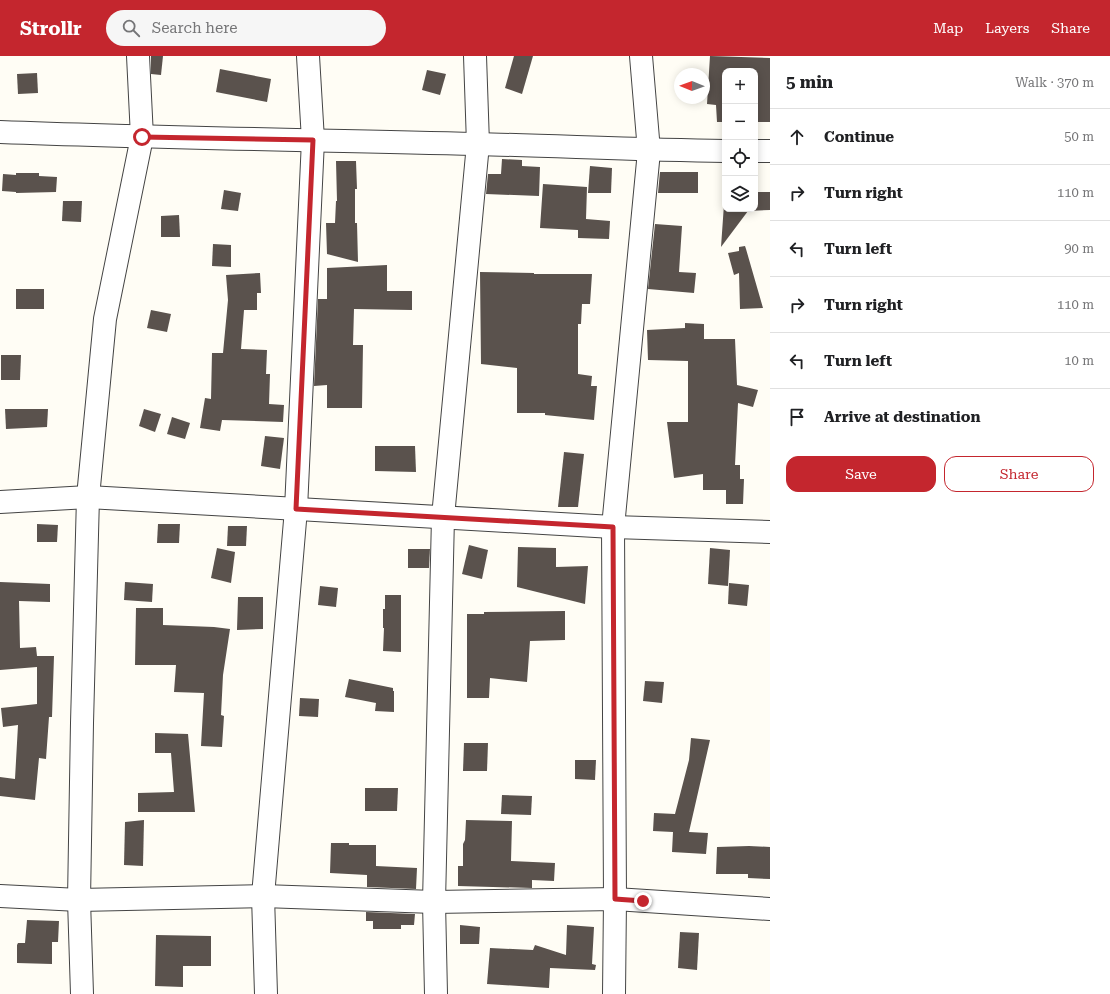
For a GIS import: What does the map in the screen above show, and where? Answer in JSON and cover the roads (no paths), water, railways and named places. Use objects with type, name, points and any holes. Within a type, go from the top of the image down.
[{"type":"street","points":[[82,994],[79,900],[88,497],[105,319],[142,137],[138,56]]},
{"type":"street","points":[[266,994],[263,896],[296,509],[313,140],[308,56]]},
{"type":"street","points":[[436,994],[434,902],[443,517],[478,144],[476,56]]},
{"type":"street","points":[[614,994],[615,899],[613,527],[649,150],[641,56]]},
{"type":"street","points":[[0,132],[142,137],[722,151]]},
{"type":"street","points":[[758,151],[770,151]]},
{"type":"street","points":[[0,502],[88,497],[613,527],[770,532]]},
{"type":"street","points":[[0,896],[79,900],[263,896],[434,902],[615,899],[770,909]]}]
